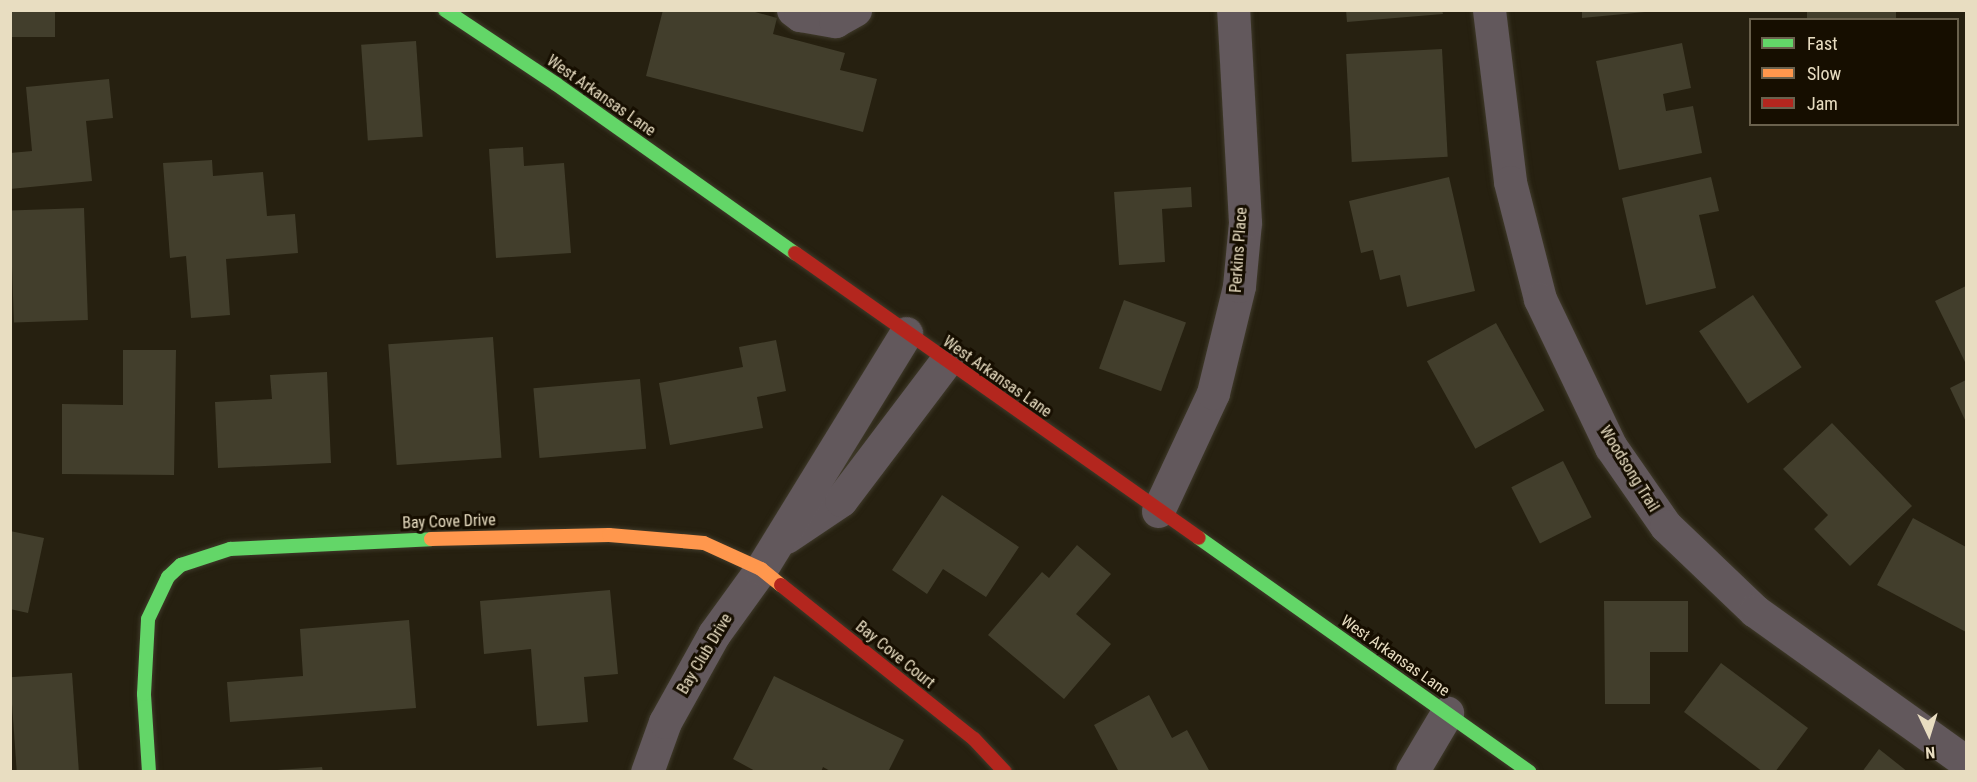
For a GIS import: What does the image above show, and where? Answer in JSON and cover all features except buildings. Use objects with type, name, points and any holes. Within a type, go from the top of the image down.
[{"type":"street","points":[[793,10],[800,15],[835,21],[855,10]]},
{"type":"street","name":"Perkins Place","points":[[1158,511],[1213,393],[1239,286],[1245,222],[1233,10]]},
{"type":"street","name":"Woodsong Trail","points":[[1489,10],[1510,182],[1540,299],[1611,447],[1666,526],[1755,611],[1966,762]]},
{"type":"street","name":"West Arkansas Lane","points":[[452,14],[556,84],[1158,511],[1530,771]]},
{"type":"street","name":"Bay Club Drive","points":[[647,771],[665,722],[708,644],[769,556],[906,333]]},
{"type":"street","name":"Bay Club Drive","points":[[769,556],[841,500],[946,361]]},
{"type":"street","name":"Bay Cove Drive","points":[[149,771],[144,694],[148,619],[168,577],[181,565],[230,549],[399,540],[609,535],[658,537],[704,543],[769,556]]},
{"type":"street","name":"Bay Cove Court","points":[[769,556],[974,739],[1005,771]]},
{"type":"street","points":[[1412,771],[1447,713]]},
{"type":"traffic: fast","points":[[445,10],[556,84],[795,253]]},
{"type":"traffic: fast","points":[[1199,538],[1530,772]]},
{"type":"traffic: fast","points":[[149,772],[144,694],[148,619],[168,577],[181,565],[230,549],[431,539]]},
{"type":"traffic: slow","points":[[431,539],[609,535],[704,543],[761,569],[781,585]]},
{"type":"traffic: jam","points":[[795,253],[1199,538]]},
{"type":"traffic: jam","points":[[781,585],[974,739],[1005,772]]}]
